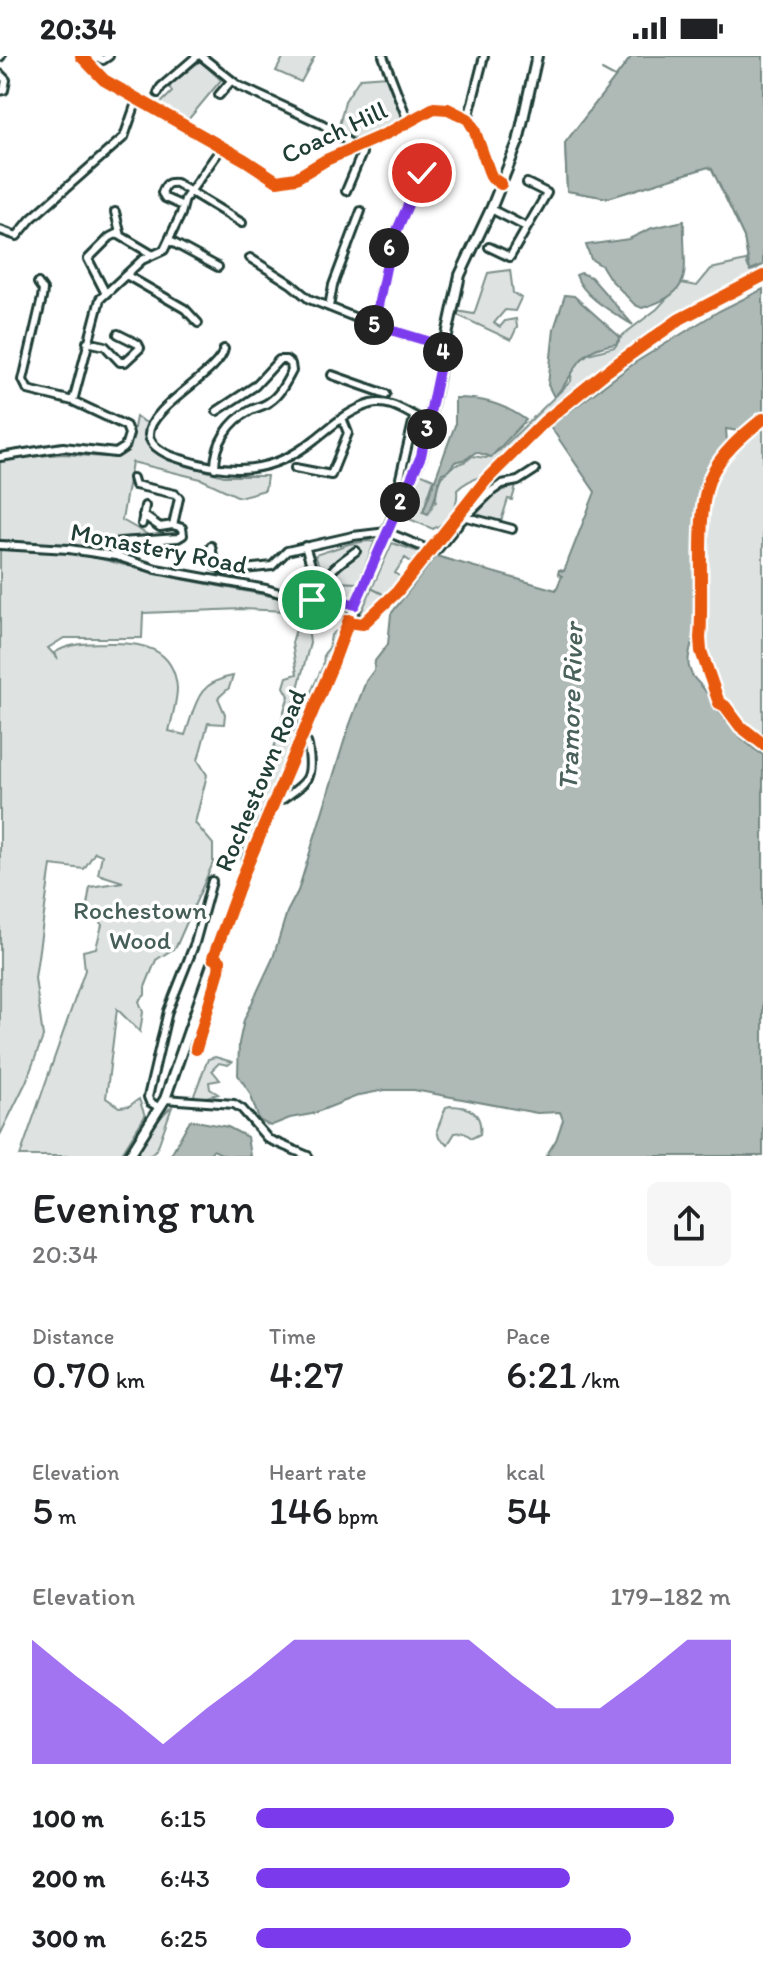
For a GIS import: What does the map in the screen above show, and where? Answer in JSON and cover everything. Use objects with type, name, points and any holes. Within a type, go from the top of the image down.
[{"type":"main road","points":[[355,605],[414,476],[460,275],[518,142],[537,56]]},
{"type":"main road","name":"Rochestown Road","points":[[163,1104],[213,958],[355,605]]},
{"type":"main road","points":[[129,1156],[163,1104]]},
{"type":"street","name":"Coach Hill","points":[[81,56],[104,80],[222,147],[272,180],[285,182],[434,108],[448,109],[468,119]]},
{"type":"street","points":[[95,56],[103,60],[109,56]]},
{"type":"street","points":[[158,93],[161,87],[199,56],[231,81],[314,119],[358,145],[362,153],[346,191]]},
{"type":"street","points":[[383,56],[408,121]]},
{"type":"street","points":[[484,56],[468,119],[492,178],[501,184]]},
{"type":"street","points":[[0,74],[6,80],[4,90],[0,91]]},
{"type":"street","points":[[219,95],[231,81]]},
{"type":"street","points":[[0,230],[17,236],[31,219],[124,137],[137,100]]},
{"type":"street","points":[[73,401],[95,311],[105,292],[142,260],[164,250],[190,193],[222,147]]},
{"type":"street","points":[[374,325],[391,244],[422,172]]},
{"type":"street","points":[[183,206],[165,198],[162,193],[165,185],[176,183],[242,223]]},
{"type":"street","points":[[489,247],[510,257],[547,193],[527,183]]},
{"type":"street","points":[[491,209],[526,227]]},
{"type":"street","points":[[329,307],[333,285],[361,211]]},
{"type":"street","points":[[115,212],[121,236]]},
{"type":"street","points":[[105,292],[88,259],[110,237],[116,234],[121,236],[153,255]]},
{"type":"street","points":[[170,241],[218,267]]},
{"type":"street","points":[[250,258],[309,299],[374,325],[444,346]]},
{"type":"street","points":[[126,275],[185,309],[198,323]]},
{"type":"street","points":[[0,457],[63,447],[116,453],[128,441],[126,426],[73,401],[28,390],[25,386],[23,380],[42,298],[43,290],[38,283]]},
{"type":"street","points":[[87,342],[105,346],[120,362],[138,353],[140,348],[121,336],[121,346]]},
{"type":"street","points":[[224,349],[219,362],[183,389],[150,427],[152,443],[169,456],[236,471],[268,466],[286,459],[334,422],[372,404],[396,406],[414,418],[428,422]]},
{"type":"street","points":[[215,468],[215,455],[224,434],[243,415],[268,403],[279,393],[292,371],[291,364],[279,360],[255,386],[217,411]]},
{"type":"street","points":[[332,375],[386,394]]},
{"type":"street","points":[[370,388],[372,404]]},
{"type":"street","points":[[295,468],[331,475],[348,433],[342,418]]},
{"type":"street","points":[[400,478],[414,418]]},
{"type":"street","points":[[34,451],[36,460]]},
{"type":"street","points":[[211,546],[215,566],[226,571],[272,566],[287,551],[387,532],[435,551],[497,487],[518,481],[535,470]]},
{"type":"street","points":[[133,478],[135,485],[175,494],[179,498],[173,525]]},
{"type":"street","points":[[142,524],[145,506]]},
{"type":"street","points":[[116,556],[120,542],[178,538],[183,535],[182,528],[155,526],[143,515]]},
{"type":"street","points":[[467,517],[512,529]]},
{"type":"street","name":"Monastery Road","points":[[0,545],[69,549],[116,556],[156,569],[266,589],[296,598],[355,605]]},
{"type":"street","points":[[305,546],[313,571]]},
{"type":"street","points":[[322,600],[323,585],[332,568],[356,551]]},
{"type":"street","points":[[276,797],[283,799],[306,783],[312,770],[308,741],[302,736]]},
{"type":"street","points":[[212,881],[195,943],[163,1027],[148,1097],[150,1102],[163,1104],[234,1104],[268,1139],[308,1156]]},
{"type":"green space","points":[[284,56],[315,56],[301,82],[276,71]]},
{"type":"green space","points":[[632,56],[763,56],[763,265],[749,271],[763,269],[763,273],[677,319],[596,376],[546,418],[501,465],[457,490],[454,508],[438,526],[433,529],[402,516],[420,473],[434,479],[423,511],[436,502],[439,481],[449,469],[472,456],[486,458],[500,450],[571,381],[576,364],[588,354],[615,347],[623,335],[657,309],[681,283],[697,286],[711,269],[746,261],[749,269],[744,237],[712,169],[708,167],[608,198],[567,191],[565,143]]},
{"type":"green space","points":[[200,61],[221,80],[188,120],[160,104],[172,92],[169,86]]},
{"type":"green space","points":[[387,76],[403,119],[356,140],[338,130],[345,101],[360,78]]},
{"type":"green space","points":[[510,270],[513,293],[521,298],[515,311],[505,310],[494,323],[500,327],[505,321],[516,319],[517,327],[511,340],[455,314],[456,311],[474,314],[488,273]]},
{"type":"green space","points":[[136,417],[149,424],[147,444],[167,460],[224,476],[267,476],[265,490],[239,497],[201,479],[132,462],[122,520],[152,537],[116,537],[113,551],[0,540],[0,459],[63,454],[117,458],[130,449]]},
{"type":"green space","points":[[763,419],[763,738],[760,742],[719,703],[700,645],[706,491],[720,460]]},
{"type":"green space","points":[[516,486],[501,521],[498,523],[476,515],[495,493]]},
{"type":"green space","points":[[368,541],[377,542],[375,552],[354,598],[328,597],[310,585],[321,570],[315,555]]},
{"type":"green space","points":[[392,543],[426,554],[417,566],[405,558],[395,573],[404,580],[397,592],[363,624],[356,624]]},
{"type":"green space","name":"Rochestown Wood","points":[[0,549],[81,554],[176,578],[291,600],[289,611],[242,609],[143,613],[142,638],[64,638],[48,648],[58,659],[54,653],[80,644],[121,643],[154,650],[170,664],[175,675],[177,693],[169,731],[185,735],[204,689],[233,676],[229,688],[218,698],[225,714],[224,724],[208,723],[198,760],[207,775],[195,823],[213,844],[213,863],[176,947],[156,960],[145,995],[139,1001],[143,1012],[140,1032],[117,1009],[106,1098],[119,1107],[129,1106],[139,1099],[145,1116],[120,1156],[20,1156],[85,970],[83,951],[96,948],[102,925],[87,905],[90,887],[123,882],[98,874],[102,855],[95,852],[84,869],[51,865],[35,978],[43,1037],[26,1082],[0,1135]]},
{"type":"green space","points":[[307,619],[310,643],[292,711],[292,733],[323,666],[331,635],[340,628],[329,669],[237,882],[247,828],[254,825],[261,815],[259,809],[249,806],[255,790],[268,777],[268,769],[275,764],[279,752],[273,750],[289,696],[284,687],[287,677],[297,674],[292,643],[298,622]]},
{"type":"green space","points":[[215,1057],[232,1062],[228,1065],[219,1063],[212,1070],[220,1080],[209,1082],[210,1089],[218,1094],[193,1098],[208,1059]]},
{"type":"green space","points":[[172,1107],[157,1149],[148,1156],[135,1156],[167,1110]]},
{"type":"green space","points":[[446,1107],[473,1112],[479,1121],[480,1134],[472,1138],[463,1132],[455,1133],[448,1144],[439,1138],[437,1130]]},
{"type":"water","points":[[632,56],[763,56],[763,265],[750,270],[744,237],[712,169],[708,167],[608,198],[567,191],[565,143]]},
{"type":"water","points":[[684,221],[685,265],[680,286],[660,302],[642,308],[635,305],[602,266],[591,259],[586,245],[629,239],[652,228]]},
{"type":"water","points":[[581,273],[591,277],[633,325],[608,310],[585,290],[576,275]]},
{"type":"water","name":"Tramore River","points":[[763,289],[763,412],[738,431],[726,429],[727,442],[713,461],[704,483],[698,506],[694,631],[688,663],[692,675],[731,726],[745,742],[763,755],[763,1156],[546,1156],[563,1120],[560,1112],[537,1113],[414,1090],[385,1090],[360,1095],[270,1126],[259,1120],[250,1093],[238,1075],[239,1043],[244,1020],[273,958],[287,912],[298,891],[366,681],[374,670],[375,661],[388,644],[391,614],[436,556],[556,590],[562,576],[558,574],[559,570],[564,571],[595,492],[550,426],[636,362],[719,311]]},
{"type":"water","points":[[565,295],[574,296],[620,337],[616,344],[585,356],[554,397],[548,385],[554,329]]},
{"type":"water","points":[[455,398],[492,403],[526,420],[491,457],[476,452],[455,462],[442,473],[428,514],[423,512],[455,425]]},
{"type":"water","points":[[190,1120],[228,1127],[247,1137],[250,1156],[226,1156],[213,1150],[208,1156],[170,1156]]},
{"type":"waterway","points":[[602,70],[615,77]]},
{"type":"waterway","points":[[327,584],[359,583]]},
{"type":"waterway","points":[[294,592],[320,586]]},
{"type":"waterway","points":[[369,587],[385,595]]},
{"type":"cycle path","points":[[81,56],[104,80],[277,181],[296,178],[326,160],[388,133],[434,108],[448,109],[468,119],[492,178],[501,184]]},
{"type":"cycle path","points":[[348,622],[363,624],[397,592],[486,480],[544,422],[607,371],[680,319],[763,276]]},
{"type":"cycle path","points":[[763,419],[726,453],[710,478],[705,493],[701,533],[700,638],[701,651],[719,703],[725,706],[740,726],[763,744]]},
{"type":"cycle path","points":[[196,1049],[219,970],[220,961],[213,958],[244,873],[349,620]]},
{"type":"route","points":[[312,600],[355,605],[421,456],[444,346],[374,325],[385,263],[403,212],[422,173]]}]
